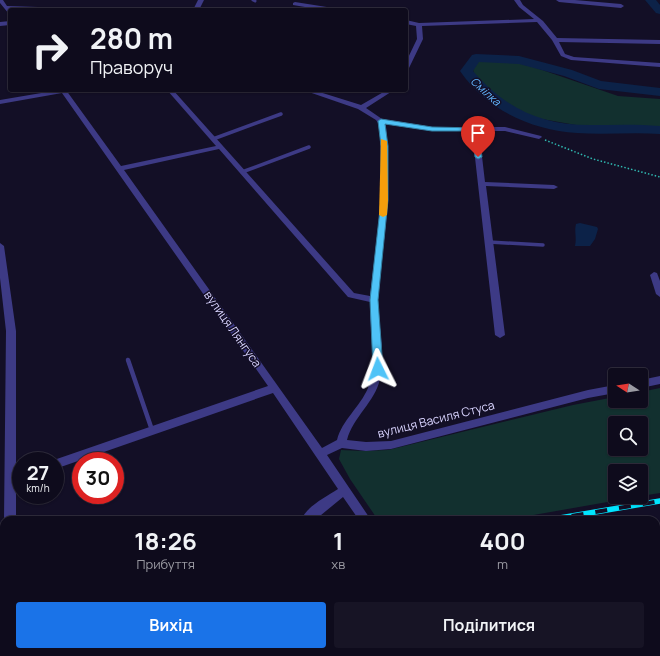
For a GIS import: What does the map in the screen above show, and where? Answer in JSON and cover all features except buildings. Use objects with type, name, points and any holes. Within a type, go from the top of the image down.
[{"type":"street","points":[[0,0],[8,10]]},
{"type":"street","points":[[517,0],[521,6],[539,20],[555,40],[563,55],[573,59],[660,65]]},
{"type":"street","points":[[559,0],[621,6]]},
{"type":"street","points":[[296,2],[324,8]]},
{"type":"street","points":[[6,7],[27,8]]},
{"type":"street","points":[[408,22],[419,25],[539,20]]},
{"type":"street","points":[[408,64],[420,39],[419,25]]},
{"type":"street","points":[[555,40],[660,42]]},
{"type":"street","points":[[0,102],[57,92]]},
{"type":"street","name":"вулиця Лянгуса","points":[[64,92],[275,388],[362,516]]},
{"type":"street","points":[[172,92],[351,295],[374,300]]},
{"type":"street","points":[[312,92],[361,108],[381,121],[432,129],[505,129],[539,138]]},
{"type":"street","points":[[361,108],[388,92]]},
{"type":"street","points":[[319,454],[340,443],[342,435],[367,401],[378,369],[374,300],[384,200],[384,146],[381,121]]},
{"type":"street","points":[[475,129],[500,335]]},
{"type":"street","points":[[119,169],[220,147]]},
{"type":"street","points":[[482,184],[554,188]]},
{"type":"street","points":[[0,246],[11,331],[10,516]]},
{"type":"street","points":[[654,275],[660,294]]},
{"type":"street","points":[[648,383],[660,380]]},
{"type":"street","points":[[64,461],[275,388]]},
{"type":"street","name":"вулиця Василя Стуса","points":[[340,443],[353,447],[365,448],[391,445],[608,390]]},
{"type":"street","points":[[311,516],[345,490]]},
{"type":"lane","points":[[213,139],[281,114]]},
{"type":"lane","points":[[242,172],[309,147]]},
{"type":"lane","points":[[489,242],[544,244]]},
{"type":"lane","points":[[128,360],[152,430]]},
{"type":"path","points":[[539,138],[593,159],[660,177]]},
{"type":"green space","points":[[516,61],[618,96],[660,99],[660,127],[593,128],[519,115],[478,88],[471,62]]},
{"type":"green space","points":[[660,388],[660,493],[648,495],[648,464],[608,464],[608,502],[528,516],[375,516],[350,479],[339,459],[341,450],[388,450],[573,405],[608,398],[608,408],[648,408],[648,391]]},
{"type":"water","points":[[580,223],[597,227],[598,229],[595,239],[590,246],[575,246],[576,224]]},
{"type":"waterway","name":"Смілка","points":[[650,0],[660,11]]},
{"type":"waterway","name":"Смілка","points":[[660,92],[599,85],[568,73],[519,60],[476,58],[466,71],[476,83],[498,102],[510,110],[536,122],[578,129],[660,130]]},
{"type":"railway","points":[[572,516],[660,501]]},
{"type":"slow traffic","points":[[383,215],[384,141]]},
{"type":"route","points":[[378,369],[374,300],[384,200],[384,146],[383,126],[381,121],[432,129],[475,129],[478,157]]}]
